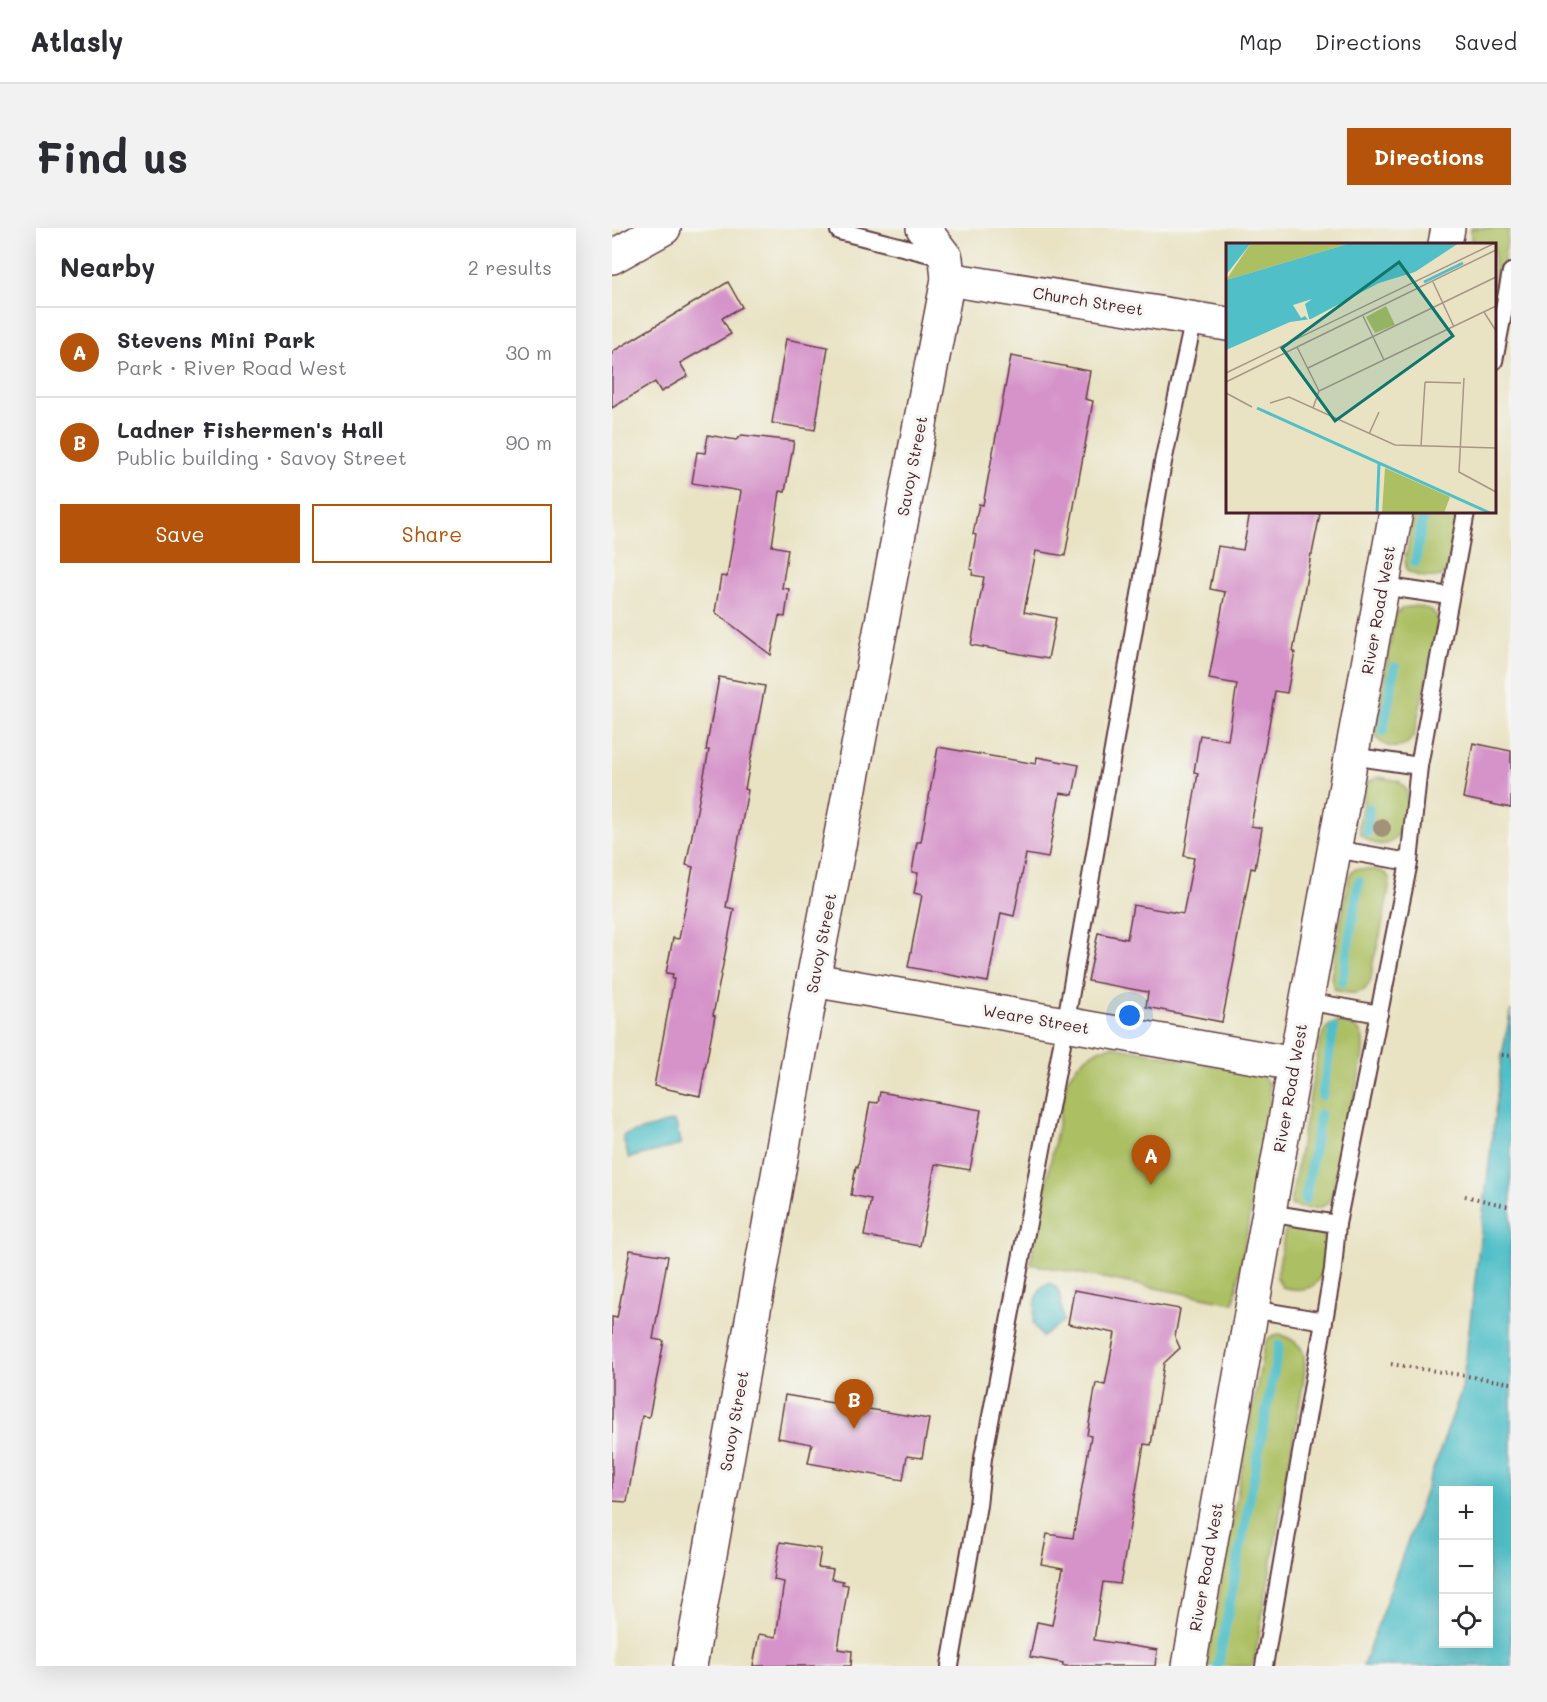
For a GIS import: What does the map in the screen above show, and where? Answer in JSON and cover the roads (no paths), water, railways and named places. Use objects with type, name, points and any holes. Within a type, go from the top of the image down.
[{"type":"street","points":[[612,258],[664,228]]},
{"type":"street","points":[[923,228],[947,269]]},
{"type":"street","points":[[1445,243],[1448,228]]},
{"type":"street","name":"Church Street","points":[[947,269],[1226,324]]},
{"type":"street","name":"Savoy Street","points":[[690,1666],[813,980],[947,269]]},
{"type":"street","name":"River Road West","points":[[1189,1666],[1268,1212],[1395,513]]},
{"type":"street","name":"Weare Street","points":[[813,980],[1295,1064]]},
{"type":"lane","points":[[839,231],[947,269]]},
{"type":"lane","points":[[1496,351],[1511,272]]},
{"type":"lane","points":[[950,1666],[978,1505],[983,1458],[1065,1024],[1163,462],[1194,318]]},
{"type":"lane","points":[[1264,1666],[1333,1269],[1337,1224],[1409,862],[1419,766],[1466,513]]},
{"type":"lane","points":[[1382,586],[1450,596]]},
{"type":"lane","points":[[1351,756],[1419,766]]},
{"type":"lane","points":[[1335,849],[1409,862]]},
{"type":"lane","points":[[1306,1001],[1379,1014]]},
{"type":"lane","points":[[1268,1212],[1337,1224]]},
{"type":"lane","points":[[1251,1309],[1324,1321]]},
{"type":"water","points":[[1511,1010],[1511,1666],[1363,1666],[1462,1389],[1502,1055]]},
{"type":"water","points":[[673,1121],[676,1124],[681,1145],[629,1158],[624,1135]]},
{"type":"water","points":[[1049,1283],[1057,1289],[1059,1294],[1064,1321],[1042,1337],[1033,1323],[1035,1306],[1040,1289]]},
{"type":"waterway","points":[[1415,563],[1424,513]]},
{"type":"waterway","points":[[1383,731],[1395,667]]},
{"type":"waterway","points":[[1367,832],[1369,808]]},
{"type":"waterway","points":[[1342,982],[1359,881]]},
{"type":"waterway","points":[[1322,1096],[1334,1028]]},
{"type":"waterway","points":[[1305,1200],[1320,1114]]},
{"type":"waterway","points":[[1218,1666],[1279,1345]]},
{"type":"place","name":"Stevens Mini Park","points":[[1151,1185]]},
{"type":"place","name":"Ladner Fishermen's Hall","points":[[854,1429]]}]
